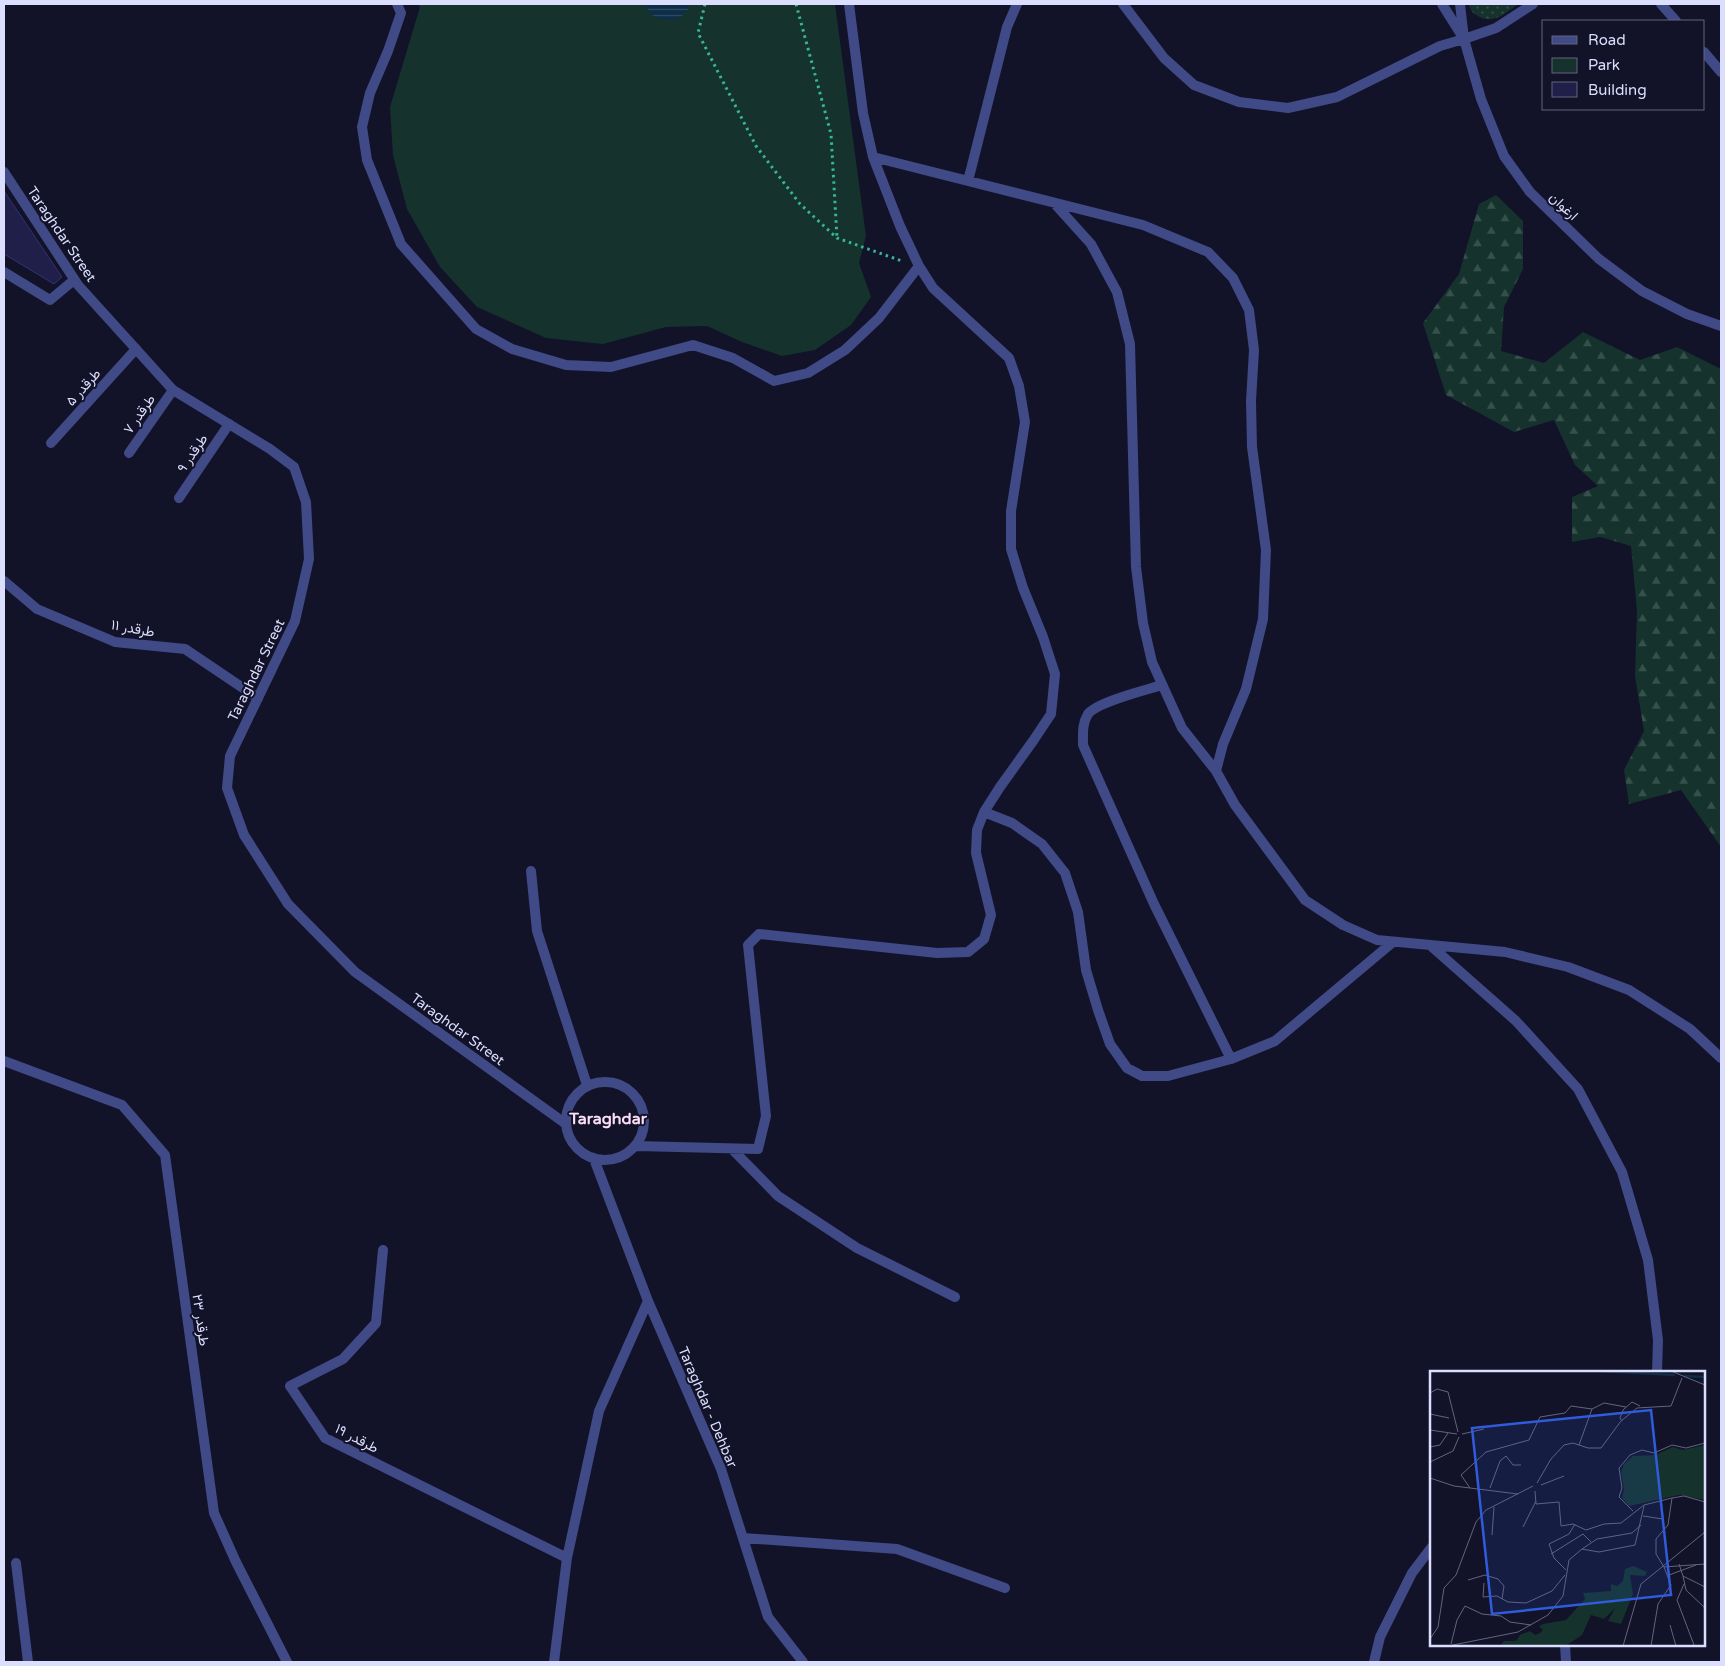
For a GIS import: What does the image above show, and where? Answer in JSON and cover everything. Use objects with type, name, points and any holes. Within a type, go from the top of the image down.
[{"type":"street","points":[[397,4],[401,13],[388,51],[370,92],[362,127],[367,160],[402,244],[476,329],[512,349],[566,365],[611,367],[693,345],[733,358],[774,381],[808,372],[845,350],[879,318],[919,266]]},
{"type":"street","points":[[636,1146],[758,1150],[766,1116],[748,945],[759,934],[937,953],[968,952],[984,939],[991,915],[976,853],[977,830],[984,812],[1051,714],[1055,674],[1043,637],[1023,588],[1011,549],[1011,511],[1025,422],[1019,386],[1009,358],[933,288],[919,266],[900,226],[873,157],[862,112],[849,4]]},
{"type":"street","points":[[968,181],[1006,27],[1017,4]]},
{"type":"street","points":[[1123,4],[1164,58],[1194,85],[1238,102],[1288,108],[1337,97],[1440,46],[1496,28],[1533,4]]},
{"type":"street","points":[[1442,4],[1464,39]]},
{"type":"street","points":[[1460,4],[1464,39]]},
{"type":"street","points":[[1661,4],[1675,20]]},
{"type":"street","name":"ارغوان","points":[[1464,39],[1482,99],[1504,156],[1530,192],[1599,259],[1642,291],[1687,314],[1721,326]]},
{"type":"street","points":[[1705,53],[1721,72]]},
{"type":"street","points":[[873,157],[1143,225],[1208,252],[1233,278],[1249,310],[1254,350],[1251,401],[1252,448],[1266,550],[1264,619],[1246,689],[1223,744],[1216,771]]},
{"type":"street","name":"Taraghdar Street","points":[[4,172],[74,280],[173,390],[270,449],[294,467],[306,502],[309,559],[295,621],[230,756],[227,788],[244,835],[288,904],[355,972],[566,1124]]},
{"type":"street","points":[[1053,202],[1091,244],[1116,292],[1130,344],[1136,567],[1143,624],[1152,662],[1182,728],[1216,771],[1235,805],[1305,900],[1343,925],[1377,940],[1505,952],[1568,967],[1629,990],[1690,1029],[1721,1058]]},
{"type":"street","points":[[4,272],[50,300],[74,280]]},
{"type":"street","name":"طرقدر ۵","points":[[51,443],[136,349]]},
{"type":"street","name":"طرقدر ۷","points":[[129,453],[173,390]]},
{"type":"street","name":"طرقدر ۹","points":[[179,498],[228,424]]},
{"type":"street","name":"طرقدر ۱۱","points":[[4,581],[37,609],[115,642],[185,649],[258,698]]},
{"type":"street","points":[[1162,685],[1105,703],[1089,713],[1082,727],[1083,745],[1154,904],[1230,1059]]},
{"type":"street","points":[[984,812],[1012,823],[1042,844],[1065,873],[1078,912],[1086,970],[1110,1044],[1127,1068],[1142,1076],[1168,1076],[1230,1059],[1275,1041],[1393,942]]},
{"type":"street","points":[[531,871],[537,932],[587,1085]]},
{"type":"street","points":[[1432,946],[1516,1020],[1578,1089],[1622,1172],[1648,1260],[1658,1340],[1658,1371]]},
{"type":"street","name":"طرقدر ۲۳","points":[[4,1061],[122,1105],[165,1155],[214,1513],[236,1562],[288,1662]]},
{"type":"street","points":[[602,1081],[617,1082],[631,1090],[641,1102],[645,1117],[643,1132],[636,1146],[624,1156],[609,1160],[594,1159],[580,1151],[570,1139],[566,1124],[568,1109],[575,1095],[587,1085],[602,1081]]},
{"type":"street","points":[[732,1149],[778,1196],[857,1248],[955,1297]]},
{"type":"street","name":"Taraghdar - Dehbar","points":[[594,1159],[648,1301],[720,1469],[768,1617],[802,1662]]},
{"type":"street","name":"طرقدر ۱۹","points":[[383,1250],[376,1323],[343,1359],[290,1386],[325,1438],[567,1558]]},
{"type":"street","points":[[554,1662],[567,1558],[598,1411],[648,1301]]},
{"type":"street","points":[[742,1538],[897,1549],[1005,1588]]},
{"type":"street","points":[[1374,1662],[1380,1637],[1412,1572],[1430,1549]]},
{"type":"street","points":[[16,1563],[28,1662]]},
{"type":"street","points":[[1565,1646],[1566,1662]]},
{"type":"path","points":[[705,4],[698,33],[756,146],[800,204],[836,238],[919,266]]},
{"type":"path","points":[[796,4],[831,134],[836,238]]},
{"type":"green space","points":[[418,4],[835,4],[866,236],[859,263],[871,297],[851,325],[815,350],[782,356],[742,342],[707,326],[666,327],[603,344],[546,338],[477,307],[440,267],[407,209],[393,155],[390,107],[420,7]]},
{"type":"green space","points":[[1469,4],[1518,4],[1499,17],[1489,19],[1474,14]]},
{"type":"green space","points":[[1496,195],[1523,221],[1523,269],[1504,307],[1501,351],[1544,363],[1583,332],[1640,360],[1677,347],[1721,369],[1721,847],[1681,790],[1629,804],[1624,770],[1644,731],[1635,676],[1637,611],[1631,546],[1600,537],[1572,542],[1572,497],[1598,486],[1575,465],[1554,420],[1514,432],[1446,395],[1423,323],[1459,274],[1479,204]]},
{"type":"water","points":[[645,4],[691,4],[681,16],[668,20],[654,16]]},
{"type":"building","points":[[4,191],[62,277],[54,284],[4,254]]},
{"type":"district","name":"Taraghdar","points":[[608,1118]]}]
